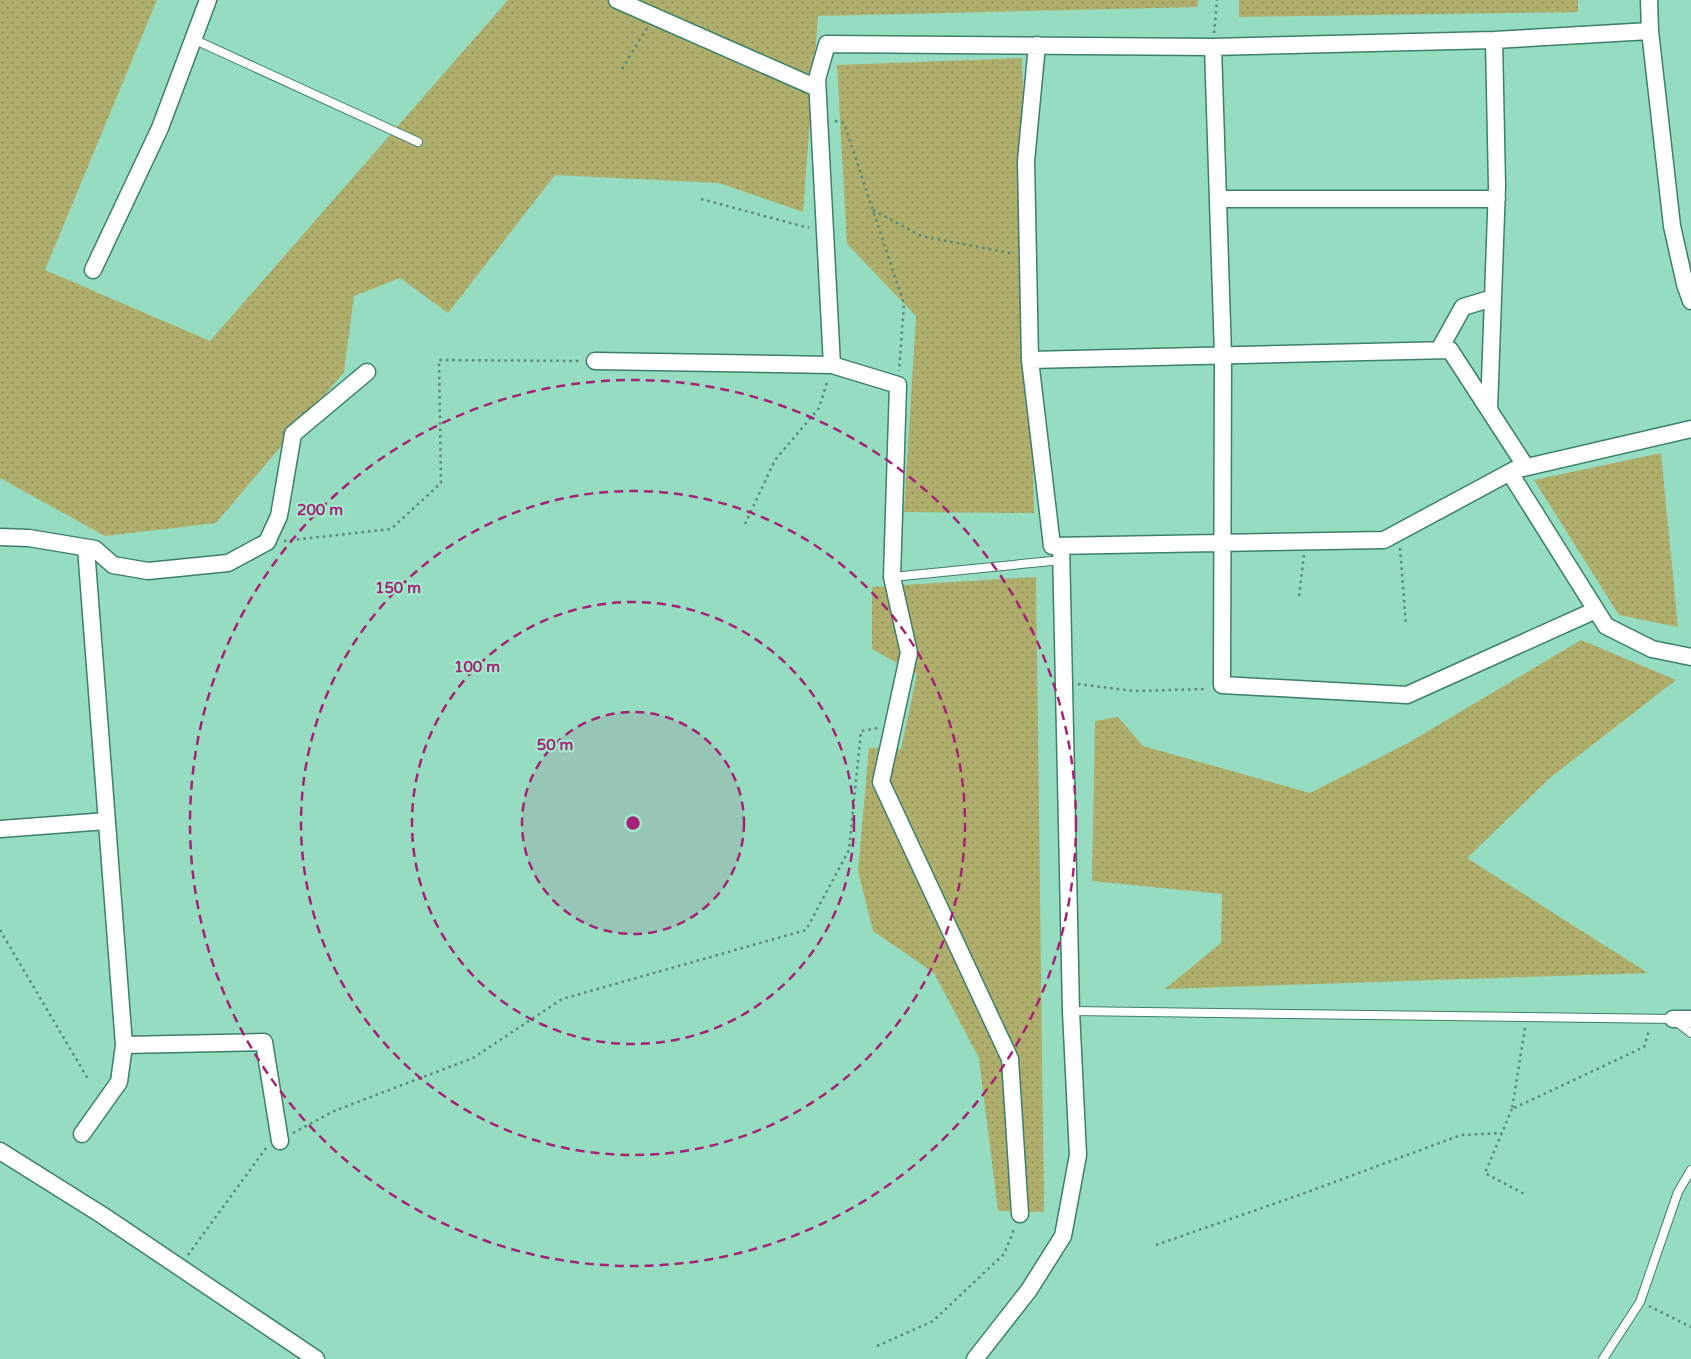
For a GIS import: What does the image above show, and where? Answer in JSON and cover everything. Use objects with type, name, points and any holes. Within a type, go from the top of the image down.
[{"type":"street","points":[[93,270],[160,128],[208,0]]},
{"type":"street","points":[[617,0],[817,88]]},
{"type":"street","points":[[1649,0],[1650,31],[1672,226],[1685,284],[1691,301]]},
{"type":"street","points":[[832,365],[817,88],[817,79],[827,44],[1213,47],[1494,40],[1650,31]]},
{"type":"street","points":[[1489,410],[1497,198],[1494,40]]},
{"type":"street","points":[[1037,45],[1026,161],[1030,360],[1052,546],[1061,553],[1222,543],[1384,540],[1514,470],[1691,429]]},
{"type":"street","points":[[1213,47],[1223,355],[1222,685],[1407,695],[1596,610]]},
{"type":"street","points":[[1218,199],[1497,198]]},
{"type":"street","points":[[1439,350],[1463,307],[1493,298]]},
{"type":"street","points":[[1030,360],[1450,350],[1526,467]]},
{"type":"street","points":[[595,361],[832,365],[898,385],[892,577],[909,652],[881,782],[1010,1059],[1020,1214]]},
{"type":"street","points":[[0,537],[29,538],[95,549],[113,564],[148,571],[228,563],[267,542],[279,516],[293,434],[367,372]]},
{"type":"street","points":[[1510,473],[1606,626],[1652,649],[1691,657]]},
{"type":"street","points":[[82,1134],[119,1082],[124,1045],[86,548]]},
{"type":"street","points":[[975,1359],[1029,1290],[1063,1236],[1078,1156],[1071,1011],[1061,553]]},
{"type":"street","points":[[0,829],[107,821]]},
{"type":"street","points":[[1673,1019],[1691,1019]]},
{"type":"street","points":[[124,1045],[264,1042],[280,1141]]},
{"type":"street","points":[[0,1151],[102,1215],[316,1359]]},
{"type":"lane","points":[[193,39],[418,142]]},
{"type":"lane","points":[[892,577],[1061,553]]},
{"type":"lane","points":[[1071,1011],[1673,1019],[1691,1033]]},
{"type":"lane","points":[[1603,1359],[1640,1302],[1678,1192],[1691,1170]]},
{"type":"path","points":[[1213,47],[1217,0]]},
{"type":"path","points":[[622,69],[654,16]]},
{"type":"path","points":[[819,118],[844,123],[904,304],[898,385]]},
{"type":"path","points":[[701,199],[825,232]]},
{"type":"path","points":[[873,210],[921,236],[1028,257]]},
{"type":"path","points":[[267,542],[391,529],[441,483],[439,360],[595,361]]},
{"type":"path","points":[[745,524],[774,460],[818,408],[832,365]]},
{"type":"path","points":[[1399,532],[1406,625]]},
{"type":"path","points":[[1299,596],[1305,541]]},
{"type":"path","points":[[1064,682],[1133,691],[1212,689],[1222,685]]},
{"type":"path","points":[[179,1267],[266,1148],[334,1111],[473,1058],[562,999],[806,930],[849,850],[861,731],[893,725]]},
{"type":"path","points":[[0,930],[88,1079]]},
{"type":"path","points":[[1526,1017],[1512,1109],[1485,1173],[1526,1195]]},
{"type":"path","points":[[1512,1109],[1644,1047],[1651,1019]]},
{"type":"path","points":[[1156,1245],[1302,1194],[1461,1135],[1502,1133]]},
{"type":"path","points":[[877,1346],[932,1321],[1004,1254],[1020,1214]]},
{"type":"path","points":[[1640,1302],[1691,1327]]},
{"type":"shaded area","points":[[0,0],[157,0],[45,270],[210,341],[508,0],[1198,0],[1197,7],[818,16],[803,212],[719,183],[555,175],[448,313],[400,278],[354,296],[344,372],[216,523],[105,536],[0,478]]},
{"type":"shaded area","points":[[1239,0],[1578,0],[1578,12],[1239,17]]},
{"type":"shaded area","points":[[1022,58],[1034,513],[904,512],[916,316],[847,244],[837,65]]},
{"type":"shaded area","points":[[1661,453],[1678,627],[1619,615],[1534,480]]},
{"type":"shaded area","points":[[1036,577],[1044,1212],[998,1211],[979,1058],[934,973],[873,931],[858,871],[869,748],[901,749],[917,674],[872,649],[872,587]]},
{"type":"shaded area","points":[[1581,640],[1676,680],[1551,777],[1467,858],[1648,973],[1165,989],[1221,943],[1222,894],[1092,881],[1095,721],[1118,717],[1143,746],[1310,793],[1408,743]]}]
